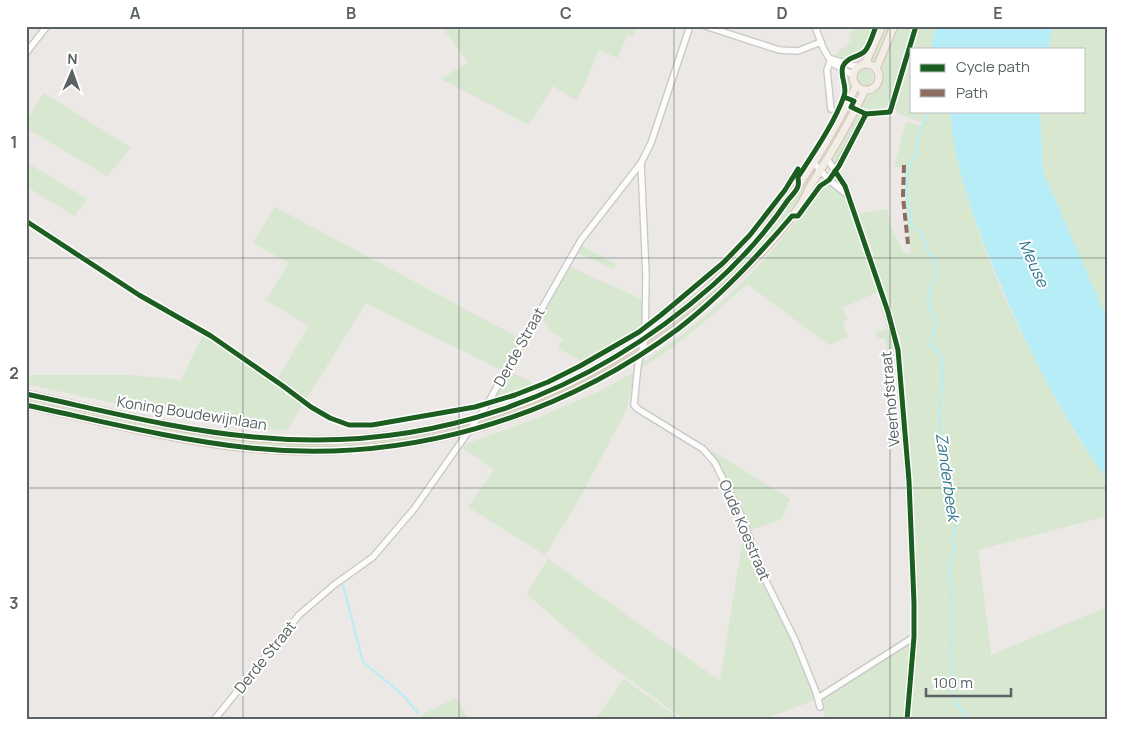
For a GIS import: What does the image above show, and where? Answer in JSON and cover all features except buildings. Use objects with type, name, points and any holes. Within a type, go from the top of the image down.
[{"type":"main road","points":[[862,65],[873,66],[879,76],[877,83],[872,88],[865,90],[856,86],[853,74],[862,65],[882,26]]},
{"type":"main road","points":[[876,69],[894,26]]},
{"type":"main road","name":"Koning Boudewijnlaan","points":[[26,394],[184,427],[290,440],[345,440],[380,437],[441,427],[479,417],[545,394],[578,378],[645,339],[692,303],[741,258],[784,207],[814,163],[856,86]]},
{"type":"main road","name":"Koning Boudewijnlaan","points":[[26,405],[167,435],[252,448],[334,451],[381,448],[470,431],[551,402],[602,377],[642,354],[686,322],[750,265],[800,205],[828,160],[865,90]]},
{"type":"street","points":[[26,53],[31,44],[47,26]]},
{"type":"street","name":"Derde Straat","points":[[214,720],[299,615],[334,585],[373,558],[414,509],[470,431],[581,240],[641,163],[657,126],[690,26]]},
{"type":"street","points":[[705,26],[779,50],[798,51],[821,42]]},
{"type":"street","points":[[815,26],[826,53],[833,64],[853,74]]},
{"type":"street","points":[[831,59],[862,65]]},
{"type":"street","points":[[831,59],[828,70],[831,109]]},
{"type":"street","points":[[835,171],[866,114]]},
{"type":"street","name":"Veerhofstraat","points":[[828,160],[845,186],[888,312],[898,350],[909,481],[914,637],[907,720]]},
{"type":"street","name":"Oude Koestraat","points":[[641,163],[646,275],[645,339],[638,365],[634,405],[703,449],[715,463],[742,517],[763,575],[795,640],[818,698]]},
{"type":"street","points":[[814,163],[820,172],[848,195]]},
{"type":"street","points":[[820,707],[818,698],[914,637]]},
{"type":"green space","points":[[441,26],[637,26],[634,36],[627,34],[618,58],[599,50],[577,101],[553,86],[529,125],[441,79],[468,62]]},
{"type":"green space","points":[[857,26],[875,26],[863,51],[844,61],[833,56],[852,40],[849,35]]},
{"type":"green space","points":[[884,26],[890,26],[875,63],[870,61]]},
{"type":"green space","points":[[896,26],[914,26],[890,103],[886,110],[880,113],[858,109],[865,96],[875,90],[880,84],[882,78],[880,68]]},
{"type":"green space","points":[[918,26],[936,26],[932,48],[911,48]]},
{"type":"green space","points":[[1053,26],[1107,26],[1107,414],[1097,297],[1043,171],[1040,112],[1086,112],[1086,48],[1048,48]]},
{"type":"green space","points":[[910,53],[910,112],[950,112],[955,143],[970,205],[1004,296],[1054,396],[1078,438],[1106,478],[1108,486],[1107,516],[978,550],[991,655],[1107,607],[1107,720],[910,720],[918,629],[914,519],[904,372],[900,335],[893,337],[897,362],[890,363],[885,338],[877,339],[876,332],[887,329],[877,292],[842,308],[847,320],[843,322],[848,337],[829,345],[747,284],[683,339],[642,368],[642,363],[689,329],[751,273],[780,241],[820,189],[827,183],[839,191],[845,198],[867,257],[874,255],[859,214],[887,209],[890,225],[904,253],[911,253],[906,212],[904,167],[894,167],[906,122],[921,126],[923,122],[910,119],[898,113],[894,106]]},
{"type":"green space","points":[[865,69],[871,71],[873,77],[871,83],[865,85],[859,83],[857,77],[859,71]]},
{"type":"green space","points":[[843,71],[849,77],[851,83],[848,97],[845,95],[846,86]]},
{"type":"green space","points":[[44,93],[131,148],[107,176],[26,128],[26,114],[30,115]]},
{"type":"green space","points":[[856,111],[863,115],[838,162],[834,162],[832,159],[833,154]]},
{"type":"green space","points":[[26,162],[87,199],[74,216],[26,186]]},
{"type":"green space","points":[[815,169],[817,173],[804,193],[760,250],[708,300],[649,344],[648,341],[688,310],[729,274],[768,232]]},
{"type":"green space","points":[[275,207],[521,339],[503,371],[366,303],[287,430],[262,429],[150,411],[26,384],[26,375],[130,375],[181,380],[203,335],[153,304],[155,301],[206,331],[278,378],[309,326],[266,300],[289,263],[253,243]]},
{"type":"green space","points":[[580,245],[616,264],[614,269],[576,252]]},
{"type":"green space","points":[[568,266],[643,300],[642,334],[588,365],[558,348],[563,339],[547,329],[549,325],[538,318]]},
{"type":"green space","points":[[634,350],[637,352],[592,380],[536,406],[484,423],[482,422],[484,418],[523,405],[561,389],[598,371]]},
{"type":"green space","points":[[509,371],[543,388],[496,405],[494,404],[494,399]]},
{"type":"green space","points":[[633,373],[635,375],[626,411],[577,503],[545,555],[468,507],[494,470],[463,448],[466,444],[540,417],[600,391]]},
{"type":"green space","points":[[26,397],[167,427],[294,443],[339,443],[387,439],[465,424],[468,427],[431,436],[375,444],[318,448],[281,447],[208,440],[135,426],[26,402]]},
{"type":"green space","points":[[709,449],[790,499],[782,519],[748,531],[708,451]]},
{"type":"green space","points":[[744,531],[761,577],[796,650],[814,698],[810,702],[761,720],[685,720],[600,658],[527,594],[548,559],[720,681]]},
{"type":"green space","points":[[912,642],[904,720],[826,720],[820,700],[866,669]]},
{"type":"green space","points":[[624,679],[680,719],[680,720],[595,720]]},
{"type":"green space","points":[[456,698],[469,720],[424,720],[421,715]]},
{"type":"water","points":[[936,26],[1053,26],[1048,48],[932,48]]},
{"type":"water","name":"Meuse","points":[[950,112],[1040,112],[1043,171],[1107,319],[1107,480],[1075,432],[1046,381],[1008,303],[967,195],[956,154]]},
{"type":"waterway","name":"Zanderbeek","points":[[930,112],[918,138],[917,155],[912,160],[909,168],[907,188],[912,226],[921,233],[928,251],[936,262],[937,275],[931,287],[928,301],[929,309],[936,318],[931,346],[942,357],[943,378],[939,413],[941,438],[947,455],[945,472],[951,483],[953,510],[957,522],[953,538],[955,553],[951,559],[950,566],[952,632],[950,654]]},
{"type":"waterway","points":[[343,585],[363,662],[404,696],[418,713]]},
{"type":"waterway","name":"Zanderbeek","points":[[950,658],[956,703],[965,713],[968,720]]},
{"type":"waterway","points":[[422,717],[425,720]]},
{"type":"marked path","points":[[904,165],[903,197],[908,244]]},
{"type":"cycle path","points":[[26,394],[196,430],[254,437],[318,440],[380,436],[441,426],[500,410],[556,388],[611,359],[663,325],[713,285],[753,245],[796,190],[798,177],[829,127],[844,96],[843,66],[848,60],[865,51],[876,26]]},
{"type":"cycle path","points":[[844,97],[854,101],[851,107],[866,114],[890,112],[916,26]]},
{"type":"cycle path","points":[[26,405],[138,430],[223,445],[308,451],[365,449],[421,441],[476,429],[529,411],[581,388],[631,361],[678,329],[709,303],[752,261],[792,216],[798,216],[820,186],[829,180],[839,166],[866,114]]},
{"type":"cycle path","points":[[26,221],[139,295],[211,336],[311,407],[330,418],[349,425],[372,425],[475,407],[515,395],[548,382],[580,366],[639,332],[723,263],[750,235],[785,190],[798,169]]},
{"type":"cycle path","points":[[835,171],[845,186],[888,312],[898,350],[909,481],[914,603],[914,637],[907,720]]}]
